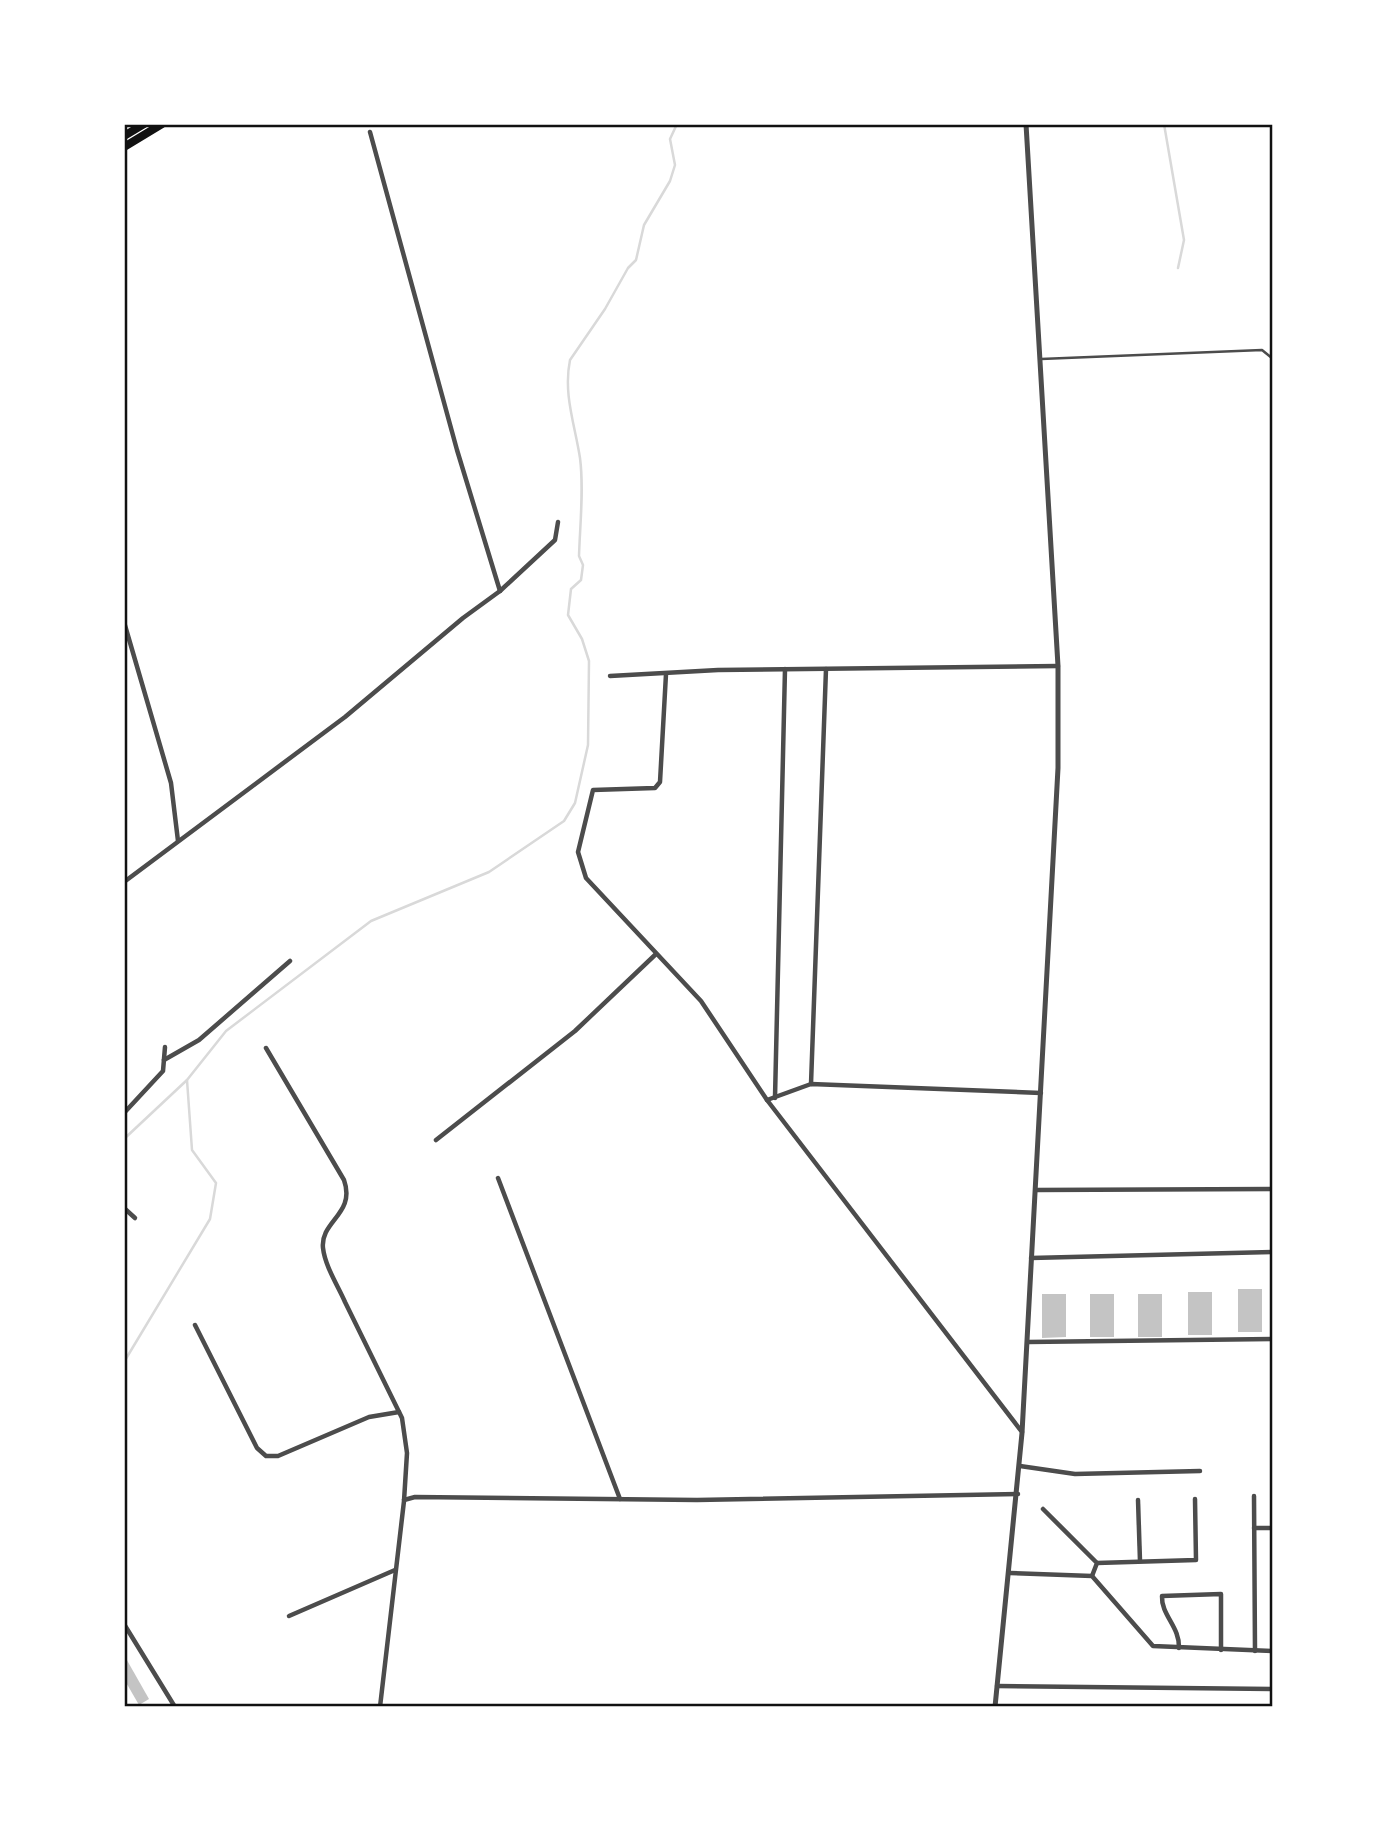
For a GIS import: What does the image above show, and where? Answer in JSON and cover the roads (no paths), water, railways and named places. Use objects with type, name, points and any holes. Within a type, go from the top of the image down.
[{"type":"highway","points":[[124,136],[144,124]]},
{"type":"highway","points":[[124,147],[162,124]]},
{"type":"street","points":[[995,1707],[1020,1466],[1057,813],[1058,666],[1026,124]]},
{"type":"street","points":[[370,132],[457,450],[500,591]]},
{"type":"street","points":[[124,882],[324,734],[463,618],[500,591],[551,544],[557,533],[558,522]]},
{"type":"street","points":[[124,622],[171,783],[178,841]]},
{"type":"street","points":[[610,676],[785,669],[1058,666]]},
{"type":"street","points":[[775,1098],[785,669]]},
{"type":"street","points":[[811,1084],[826,669]]},
{"type":"street","points":[[666,674],[661,777],[655,788],[597,789],[592,793],[578,852],[586,878],[701,1002],[767,1100],[1022,1433]]},
{"type":"street","points":[[436,1140],[575,1031],[656,954]]},
{"type":"street","points":[[164,1060],[200,1040],[290,961]]},
{"type":"street","points":[[124,1113],[163,1072],[165,1047]]},
{"type":"street","points":[[266,1048],[344,1180],[347,1197],[345,1206],[327,1232],[323,1248],[335,1280],[399,1412],[406,1434],[404,1501],[380,1707]]},
{"type":"street","points":[[767,1100],[811,1084],[1041,1093]]},
{"type":"street","points":[[498,1178],[620,1499]]},
{"type":"street","points":[[1036,1190],[1273,1189]]},
{"type":"street","points":[[124,1208],[135,1218]]},
{"type":"street","points":[[1031,1258],[1273,1252]]},
{"type":"street","points":[[195,1325],[257,1448],[266,1457],[278,1456],[377,1414],[399,1412]]},
{"type":"street","points":[[1028,1342],[1273,1339]]},
{"type":"street","points":[[1020,1466],[1075,1474],[1200,1471]]},
{"type":"street","points":[[404,1501],[415,1497],[620,1499],[1018,1494]]},
{"type":"street","points":[[1254,1496],[1255,1651]]},
{"type":"street","points":[[1043,1509],[1097,1563],[1196,1560],[1195,1499]]},
{"type":"street","points":[[1138,1500],[1140,1561]]},
{"type":"street","points":[[1254,1528],[1273,1528]]},
{"type":"street","points":[[1092,1576],[1097,1563]]},
{"type":"street","points":[[289,1616],[395,1570]]},
{"type":"street","points":[[1010,1573],[1092,1576],[1150,1644],[1179,1648],[1273,1651]]},
{"type":"street","points":[[1179,1648],[1178,1634],[1167,1616],[1161,1596],[1221,1594],[1221,1650]]},
{"type":"street","points":[[124,1623],[175,1707]]},
{"type":"street","points":[[997,1686],[1273,1689]]},
{"type":"lane","points":[[1041,359],[1262,350],[1273,359]]},
{"type":"waterway","points":[[124,1362],[210,1219],[216,1183],[192,1150],[187,1080],[226,1031],[371,921],[489,872],[564,821],[575,803],[588,745],[589,661],[582,639],[568,615],[571,589],[581,580],[583,565],[579,556],[581,470],[569,397],[568,373],[570,360],[605,309],[628,268],[636,260],[644,225],[670,181],[675,165],[670,139],[677,124]]},
{"type":"waterway","points":[[1164,124],[1184,240],[1178,268]]},
{"type":"waterway","points":[[124,1139],[187,1080]]}]
